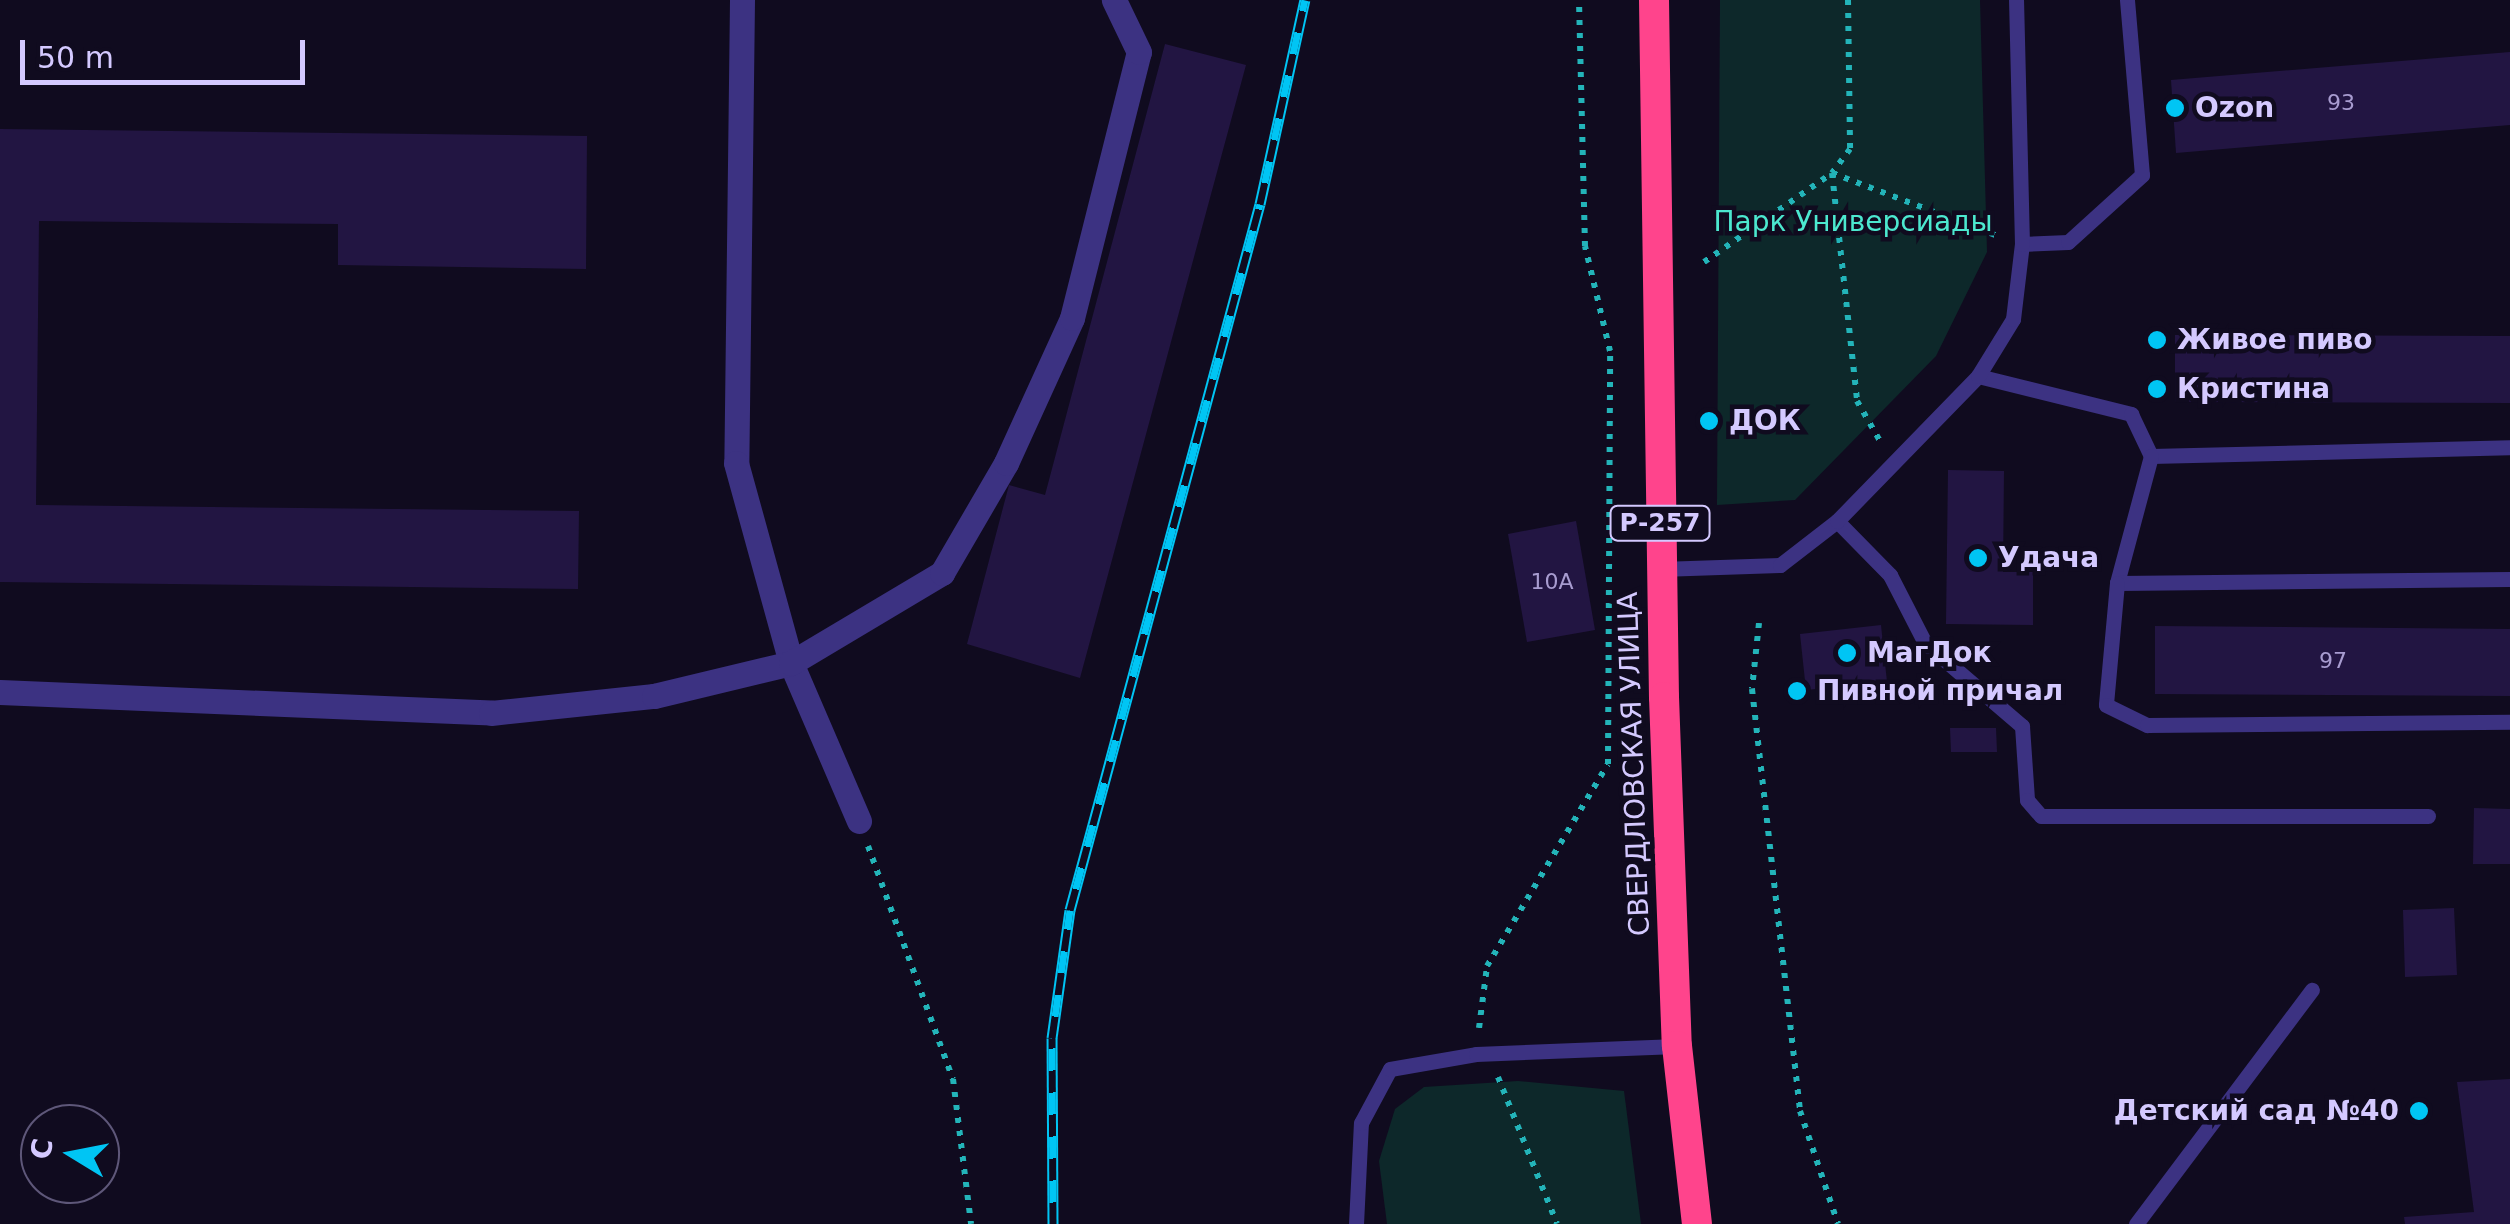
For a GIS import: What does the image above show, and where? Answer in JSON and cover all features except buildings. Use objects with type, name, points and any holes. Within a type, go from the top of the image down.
[{"type":"highway","name":"СВЕРДЛОВСКАЯ УЛИЦА","points":[[1654,0],[1660,569],[1677,1046],[1697,1224]]},
{"type":"street","points":[[742,0],[736,463],[790,663],[859,821]]},
{"type":"street","points":[[0,692],[491,713],[654,696],[790,663],[942,573],[1006,464],[1072,318],[1138,52],[1114,0]]},
{"type":"lane","points":[[1660,569],[1780,565],[1837,521],[1890,458],[1978,376],[2014,320],[2022,244],[2016,0]]},
{"type":"lane","points":[[2022,244],[2068,242],[2142,175],[2131,2]]},
{"type":"lane","points":[[1978,376],[2131,414],[2150,456],[2116,582],[2106,705],[2148,725],[2510,722]]},
{"type":"lane","points":[[2150,456],[2510,448]]},
{"type":"lane","points":[[1837,521],[1890,575],[1926,643],[2022,726],[2026,800],[2041,816],[2428,816]]},
{"type":"lane","points":[[2116,582],[2510,579]]},
{"type":"lane","points":[[2136,1224],[2312,990]]},
{"type":"lane","points":[[1356,1224],[1362,1123],[1390,1069],[1476,1054],[1677,1046]]},
{"type":"path","points":[[1557,1224],[1498,1076],[1476,1054],[1486,966],[1608,764],[1610,351],[1585,246],[1580,0]]},
{"type":"path","points":[[1704,262],[1832,173],[1850,148],[1848,0]]},
{"type":"path","points":[[1832,173],[2022,244]]},
{"type":"path","points":[[1832,173],[1858,401],[1890,458]]},
{"type":"path","points":[[1759,623],[1752,689],[1800,1111],[1838,1224]]},
{"type":"path","points":[[859,821],[953,1079],[971,1224]]},
{"type":"green space","name":"Парк Универсиады","points":[[1720,0],[1980,0],[1987,252],[1936,356],[1795,500],[1717,505]]},
{"type":"green space","points":[[1518,1081],[1624,1091],[1641,1224],[1387,1224],[1379,1161],[1395,1109],[1424,1087]]},
{"type":"railway","points":[[1053,1224],[1052,1038],[1070,910],[1260,204],[1305,0]]},
{"type":"place","name":"Ozon","points":[[2175,108]]},
{"type":"place","name":"Живое пиво","points":[[2157,340]]},
{"type":"place","name":"Кристина","points":[[2157,389]]},
{"type":"place","name":"ДОК","points":[[1709,421]]},
{"type":"place","name":"Удача","points":[[1978,558]]},
{"type":"place","name":"МагДок","points":[[1847,653]]},
{"type":"place","name":"Пивной причал","points":[[1797,691]]},
{"type":"place","name":"Детский сад №40","points":[[2419,1111]]}]
